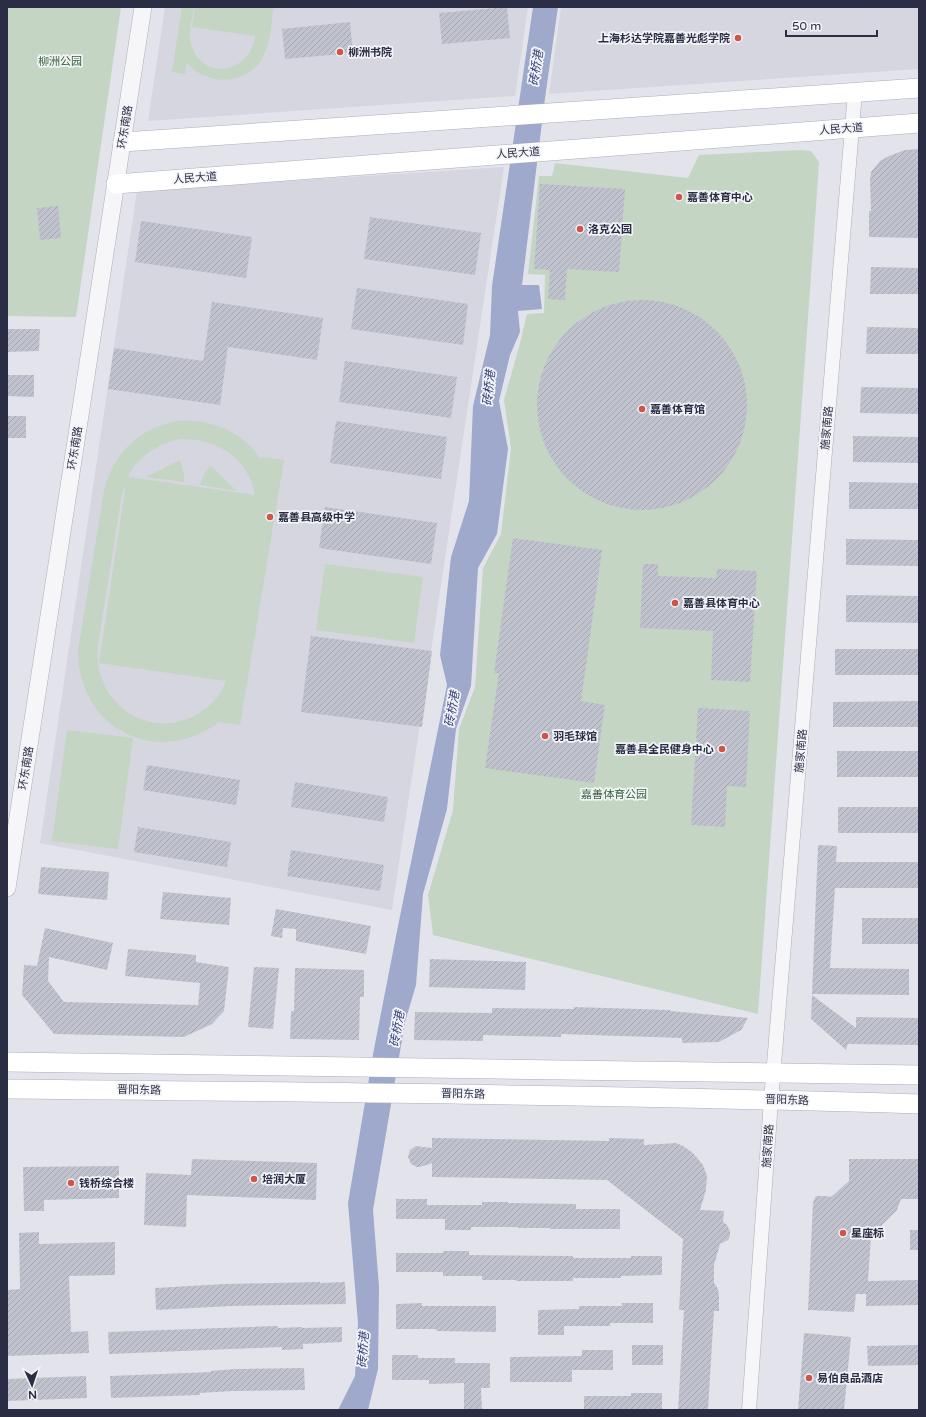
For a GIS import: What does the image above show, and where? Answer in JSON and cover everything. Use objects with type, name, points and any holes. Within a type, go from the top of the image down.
[{"type":"main road","points":[[123,142],[919,88]]},
{"type":"main road","name":"人民大道","points":[[116,184],[919,123]]},
{"type":"main road","points":[[7,1062],[919,1075]]},
{"type":"main road","name":"晋阳东路","points":[[7,1089],[422,1093],[919,1104]]},
{"type":"street","name":"环东南路","points":[[7,888],[143,7]]},
{"type":"street","name":"施家南路","points":[[749,1410],[771,1100],[855,92]]},
{"type":"shaded area","name":"柳洲书院","points":[[165,7],[528,7],[515,96],[148,121]]},
{"type":"shaded area","name":"上海杉达学院嘉善光彪学院","points":[[561,7],[919,7],[919,69],[549,94]]},
{"type":"shaded area","name":"嘉善县高级中学","points":[[504,167],[392,910],[40,843],[137,191]]},
{"type":"green space","name":"柳洲公园","points":[[7,7],[121,7],[76,317],[7,316]]},
{"type":"green space","points":[[182,7],[194,7],[190,35],[191,44],[196,56],[205,64],[214,68],[225,68],[235,65],[244,59],[251,49],[255,36],[192,27],[195,7],[274,7],[268,44],[264,55],[249,73],[228,80],[206,76],[196,71],[187,63],[185,74],[172,72]]},
{"type":"green space","name":"嘉善体育公园","points":[[800,150],[811,151],[819,162],[758,1014],[433,935],[428,895],[453,810],[459,729],[475,687],[483,568],[501,534],[511,448],[504,400],[527,314],[544,313],[545,275],[528,274],[539,176],[552,176],[555,163],[688,178],[699,155]]},
{"type":"green space","points":[[178,421],[191,421],[214,425],[235,434],[245,441],[261,460],[262,457],[284,460],[240,725],[219,722],[195,736],[171,742],[147,740],[125,733],[106,720],[91,701],[82,678],[78,651],[104,491],[108,477],[114,465],[130,444],[151,429]],"holes":[[[180,439],[206,442],[229,453],[246,470],[252,482],[255,495],[128,477],[143,457],[164,444]],[[126,483],[99,663],[226,681],[215,700],[208,707],[199,713],[180,721],[161,723],[143,720],[127,712],[113,699],[104,684],[98,665],[98,645],[122,494]]]},
{"type":"green space","points":[[180,460],[184,473],[184,482],[146,477]]},
{"type":"green space","points":[[210,465],[237,491],[200,485],[203,476]]},
{"type":"green space","points":[[325,564],[423,577],[414,643],[316,630]]},
{"type":"green space","points":[[67,730],[133,738],[118,849],[52,841]]},
{"type":"water","name":"砖桥港","points":[[533,7],[558,7],[545,98],[522,285],[539,285],[542,309],[518,311],[520,332],[510,355],[499,401],[508,449],[497,534],[478,568],[471,686],[456,729],[447,809],[423,894],[416,985],[405,1022],[373,1210],[379,1287],[378,1369],[368,1410],[338,1410],[355,1376],[358,1323],[348,1203],[374,1049],[447,685],[440,655],[451,557],[469,501],[473,406],[490,335],[492,286]]},
{"type":"building","points":[[507,7],[510,38],[442,44],[439,13]]},
{"type":"building","points":[[350,22],[353,53],[285,59],[282,29]]},
{"type":"building","points":[[919,149],[919,238],[869,237],[871,172],[880,161],[889,156],[905,150]]},
{"type":"building","name":"洛克公园","points":[[540,184],[625,189],[619,272],[567,269],[565,300],[548,299],[550,270],[534,269]]},
{"type":"building","points":[[58,206],[61,238],[40,240],[37,208]]},
{"type":"building","points":[[370,217],[481,233],[475,275],[364,259]]},
{"type":"building","points":[[141,221],[252,237],[246,278],[135,262]]},
{"type":"building","points":[[871,267],[919,268],[919,294],[870,294]]},
{"type":"building","points":[[357,288],[468,304],[463,345],[351,329]]},
{"type":"building","name":"嘉善体育馆","points":[[632,300],[652,300],[672,304],[692,312],[709,324],[723,338],[735,355],[743,375],[747,395],[747,415],[743,435],[735,455],[723,472],[709,486],[692,498],[672,506],[652,510],[632,510],[612,506],[592,498],[575,486],[561,472],[549,455],[541,435],[537,415],[537,395],[541,375],[549,355],[561,338],[575,324],[592,312],[612,304]]},
{"type":"building","points":[[212,302],[323,318],[317,360],[228,347],[220,405],[108,389],[114,348],[203,361]]},
{"type":"building","points":[[867,327],[919,328],[919,354],[866,354]]},
{"type":"building","points":[[7,329],[40,329],[39,351],[7,352]]},
{"type":"building","points":[[345,361],[457,377],[451,418],[339,402]]},
{"type":"building","points":[[7,375],[34,375],[34,397],[7,396]]},
{"type":"building","points":[[861,387],[919,388],[919,414],[860,413]]},
{"type":"building","points":[[7,416],[26,416],[26,438],[7,438]]},
{"type":"building","points":[[336,421],[447,437],[441,479],[330,463]]},
{"type":"building","points":[[853,436],[919,437],[919,463],[853,462]]},
{"type":"building","points":[[849,482],[919,483],[919,509],[849,509]]},
{"type":"building","points":[[325,507],[437,523],[431,564],[319,548]]},
{"type":"building","points":[[513,538],[602,550],[581,701],[605,705],[594,783],[485,768],[499,673],[494,673]]},
{"type":"building","points":[[846,539],[919,540],[919,566],[846,565]]},
{"type":"building","points":[[643,564],[658,564],[658,576],[716,578],[717,569],[757,571],[750,682],[711,680],[713,631],[640,628]]},
{"type":"building","points":[[846,595],[919,596],[919,623],[846,622]]},
{"type":"building","points":[[311,636],[432,651],[422,727],[301,712]]},
{"type":"building","points":[[835,649],[919,649],[919,675],[835,675]]},
{"type":"building","points":[[919,701],[919,727],[833,727],[833,702]]},
{"type":"building","name":"嘉善县全民健身中心","points":[[698,708],[750,711],[746,787],[727,786],[725,827],[691,825]]},
{"type":"building","points":[[837,751],[919,751],[919,777],[837,777]]},
{"type":"building","points":[[147,765],[240,780],[236,805],[143,790]]},
{"type":"building","points":[[295,782],[388,797],[384,822],[291,807]]},
{"type":"building","points":[[838,807],[919,807],[919,833],[838,833]]},
{"type":"building","points":[[138,827],[231,842],[227,867],[134,852]]},
{"type":"building","points":[[818,845],[837,846],[836,862],[919,862],[919,888],[835,888],[830,968],[909,969],[909,995],[812,994]]},
{"type":"building","points":[[291,850],[384,865],[380,891],[287,876]]},
{"type":"building","points":[[41,867],[109,872],[107,900],[38,894]]},
{"type":"building","points":[[163,892],[231,898],[229,925],[160,919]]},
{"type":"building","points":[[276,909],[371,926],[366,954],[296,941],[296,929],[283,928],[282,938],[271,936]]},
{"type":"building","points":[[862,918],[919,918],[919,944],[862,944]]},
{"type":"building","points":[[45,928],[113,943],[107,970],[49,957],[48,981],[64,1002],[198,1005],[200,983],[125,976],[128,949],[196,955],[196,962],[229,967],[224,1011],[212,1024],[184,1037],[54,1034],[22,995],[24,965],[37,966]]},
{"type":"building","points":[[430,959],[526,962],[525,990],[429,987]]},
{"type":"building","points":[[254,967],[279,968],[273,1029],[248,1027]]},
{"type":"building","points":[[295,968],[364,970],[364,997],[360,997],[359,1040],[290,1039],[291,1011],[294,1011]]},
{"type":"building","points":[[812,995],[856,1028],[856,1017],[919,1018],[919,1045],[848,1044],[846,1050],[811,1019]]},
{"type":"building","points":[[574,1007],[670,1010],[748,1018],[741,1030],[719,1042],[682,1043],[682,1038],[561,1034],[561,1037],[483,1035],[483,1041],[414,1040],[415,1012],[492,1013],[492,1008],[574,1009]]},
{"type":"building","points":[[432,1138],[609,1141],[609,1138],[644,1139],[644,1145],[676,1143],[693,1153],[703,1165],[707,1176],[706,1190],[700,1210],[724,1211],[723,1222],[727,1225],[730,1231],[728,1240],[720,1244],[714,1265],[714,1283],[718,1289],[719,1311],[714,1311],[708,1410],[678,1410],[684,1310],[679,1310],[683,1239],[607,1180],[432,1177],[432,1163],[417,1167],[411,1164],[408,1157],[410,1150],[416,1146],[432,1148]]},
{"type":"building","name":"培润大厦","points":[[192,1159],[317,1163],[316,1200],[187,1195],[186,1227],[144,1225],[146,1173],[191,1175]]},
{"type":"building","name":"星座标","points":[[849,1159],[919,1159],[919,1199],[901,1199],[897,1210],[871,1236],[868,1281],[919,1280],[919,1305],[866,1306],[866,1294],[856,1294],[854,1312],[808,1310],[813,1202],[816,1196],[831,1197],[849,1181]]},
{"type":"building","name":"钱桥综合楼","points":[[119,1166],[119,1198],[44,1200],[44,1211],[24,1211],[23,1167]]},
{"type":"building","points":[[396,1199],[427,1199],[427,1205],[482,1205],[482,1202],[508,1202],[576,1204],[576,1209],[620,1209],[620,1229],[471,1227],[471,1230],[445,1230],[445,1219],[396,1219]]},
{"type":"building","points":[[910,1230],[919,1230],[919,1250],[910,1250]]},
{"type":"building","points":[[39,1232],[39,1244],[115,1242],[115,1275],[69,1276],[71,1332],[88,1331],[89,1353],[7,1356],[7,1290],[20,1289],[19,1233]]},
{"type":"building","points":[[443,1251],[469,1251],[469,1255],[573,1256],[573,1258],[631,1258],[631,1256],[662,1256],[662,1275],[621,1276],[621,1278],[573,1278],[573,1281],[516,1281],[482,1280],[482,1276],[443,1276],[443,1272],[396,1272],[396,1253],[443,1253]]},
{"type":"building","points":[[345,1282],[346,1304],[231,1306],[156,1310],[155,1288],[225,1284]]},
{"type":"building","points":[[422,1303],[422,1306],[496,1306],[496,1332],[396,1329],[396,1304]]},
{"type":"building","points":[[622,1303],[653,1303],[653,1323],[610,1323],[610,1326],[564,1326],[564,1335],[538,1335],[538,1310],[579,1309],[579,1306],[622,1306]]},
{"type":"building","points":[[278,1326],[278,1328],[342,1327],[342,1342],[303,1344],[303,1349],[282,1350],[282,1347],[109,1354],[108,1332]]},
{"type":"building","points":[[804,1333],[851,1337],[844,1410],[798,1410]]},
{"type":"building","points":[[632,1345],[663,1345],[663,1365],[632,1365]]},
{"type":"building","points":[[919,1345],[919,1365],[868,1366],[867,1346]]},
{"type":"building","points":[[582,1350],[613,1350],[613,1370],[572,1370],[572,1382],[510,1382],[510,1357],[582,1356]]},
{"type":"building","points":[[392,1355],[418,1355],[418,1358],[455,1358],[455,1363],[490,1363],[490,1388],[481,1388],[482,1410],[464,1410],[464,1383],[429,1384],[429,1380],[392,1380]]},
{"type":"building","points":[[304,1368],[305,1390],[232,1391],[200,1393],[200,1395],[111,1398],[110,1376],[211,1372],[235,1369]]},
{"type":"building","points":[[86,1376],[87,1398],[7,1401],[7,1379]]},
{"type":"building","points":[[631,1393],[662,1393],[662,1410],[584,1410],[584,1396],[631,1396]]},
{"type":"place","name":"上海杉达学院嘉善光彪学院","points":[[738,38]]},
{"type":"place","name":"柳洲书院","points":[[340,52]]},
{"type":"place","name":"嘉善体育中心","points":[[679,197]]},
{"type":"place","name":"洛克公园","points":[[580,229]]},
{"type":"place","name":"嘉善体育馆","points":[[642,409]]},
{"type":"place","name":"嘉善县高级中学","points":[[270,517]]},
{"type":"place","name":"嘉善县体育中心","points":[[675,603]]},
{"type":"place","name":"羽毛球馆","points":[[545,736]]},
{"type":"place","name":"嘉善县全民健身中心","points":[[722,749]]},
{"type":"place","name":"培润大厦","points":[[254,1179]]},
{"type":"place","name":"钱桥综合楼","points":[[71,1183]]},
{"type":"place","name":"星座标","points":[[843,1233]]},
{"type":"place","name":"易伯良品酒店","points":[[809,1378]]}]
